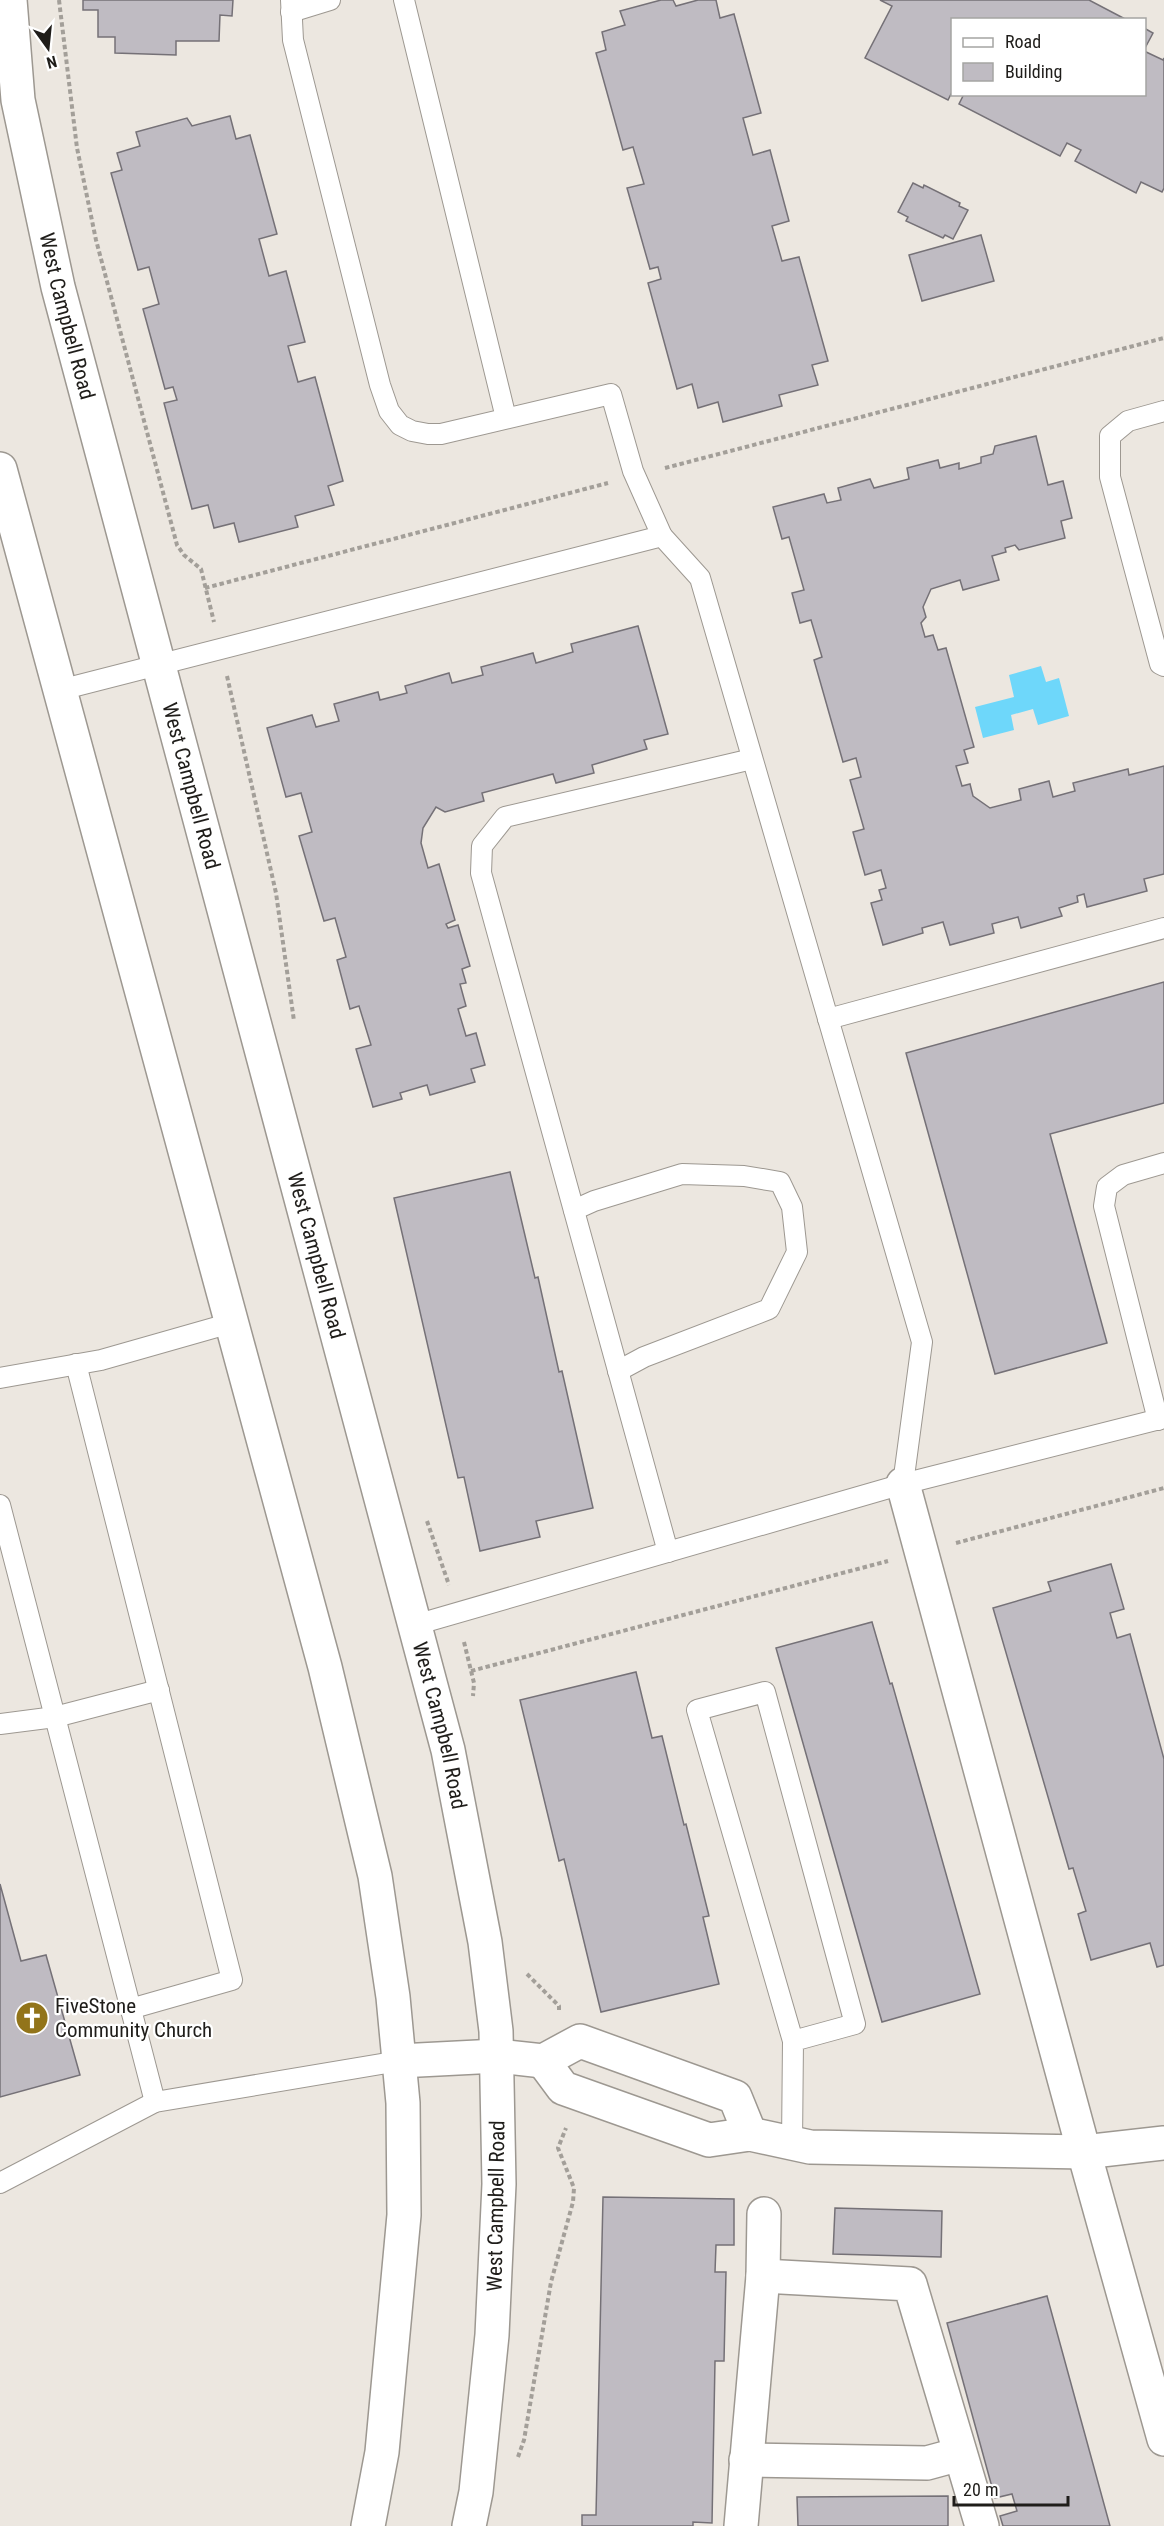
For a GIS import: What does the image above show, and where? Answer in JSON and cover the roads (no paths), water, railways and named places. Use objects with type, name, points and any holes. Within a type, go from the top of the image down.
[{"type":"main road","name":"West Campbell Road","points":[[10,0],[18,100],[58,287],[448,1750],[485,1942],[496,2031],[499,2184],[492,2335],[476,2492],[469,2526]]},
{"type":"main road","points":[[0,469],[325,1667],[375,1876],[393,1997],[403,2103],[404,2215],[382,2452],[368,2526]]},
{"type":"main road","points":[[903,1484],[1164,2439]]},
{"type":"main road","points":[[399,2061],[496,2056],[543,2061],[580,2041],[735,2097],[750,2134]]},
{"type":"main road","points":[[614,2106],[630,2058]]},
{"type":"main road","points":[[543,2061],[563,2088],[710,2140],[750,2134],[792,2144],[842,2149],[1084,2152],[1164,2143]]},
{"type":"main road","points":[[741,2526],[763,2276],[764,2214]]},
{"type":"main road","points":[[763,2276],[910,2284],[982,2526]]},
{"type":"main road","points":[[746,2460],[927,2463],[960,2454]]},
{"type":"lane","points":[[330,0],[291,6],[293,40],[377,374],[389,411],[400,425],[412,431],[441,434],[611,394],[633,471],[662,536],[700,578],[922,1342],[903,1484]]},
{"type":"lane","points":[[404,0],[506,418]]},
{"type":"lane","points":[[1164,411],[1128,421],[1110,436],[1110,477],[1160,664],[1164,666]]},
{"type":"lane","points":[[60,690],[158,663],[662,536]]},
{"type":"lane","points":[[668,1552],[481,873],[482,846],[505,817],[752,759]]},
{"type":"lane","points":[[828,1019],[1164,928]]},
{"type":"lane","points":[[415,1625],[903,1484],[1161,1419],[1104,1206],[1107,1186],[1123,1175],[1164,1163]]},
{"type":"lane","points":[[574,1210],[594,1201],[682,1174],[744,1176],[780,1182],[792,1207],[797,1252],[769,1309],[644,1357],[618,1371]]},
{"type":"lane","points":[[0,1378],[101,1360],[231,1323]]},
{"type":"lane","points":[[76,1364],[232,1980],[130,2009]]},
{"type":"lane","points":[[0,1505],[154,2102]]},
{"type":"lane","points":[[0,1724],[55,1717],[159,1690]]},
{"type":"lane","points":[[792,2144],[793,2041],[698,1710],[765,1692],[855,2024],[793,2041]]},
{"type":"lane","points":[[0,2183],[154,2102],[399,2061]]},
{"type":"water","points":[[1041,666],[1046,682],[1059,678],[1069,716],[1038,725],[1033,709],[1011,715],[1014,730],[983,738],[975,707],[1014,697],[1009,675]]},
{"type":"place","name":"FiveStone Community Church","points":[[32,2018]]}]
